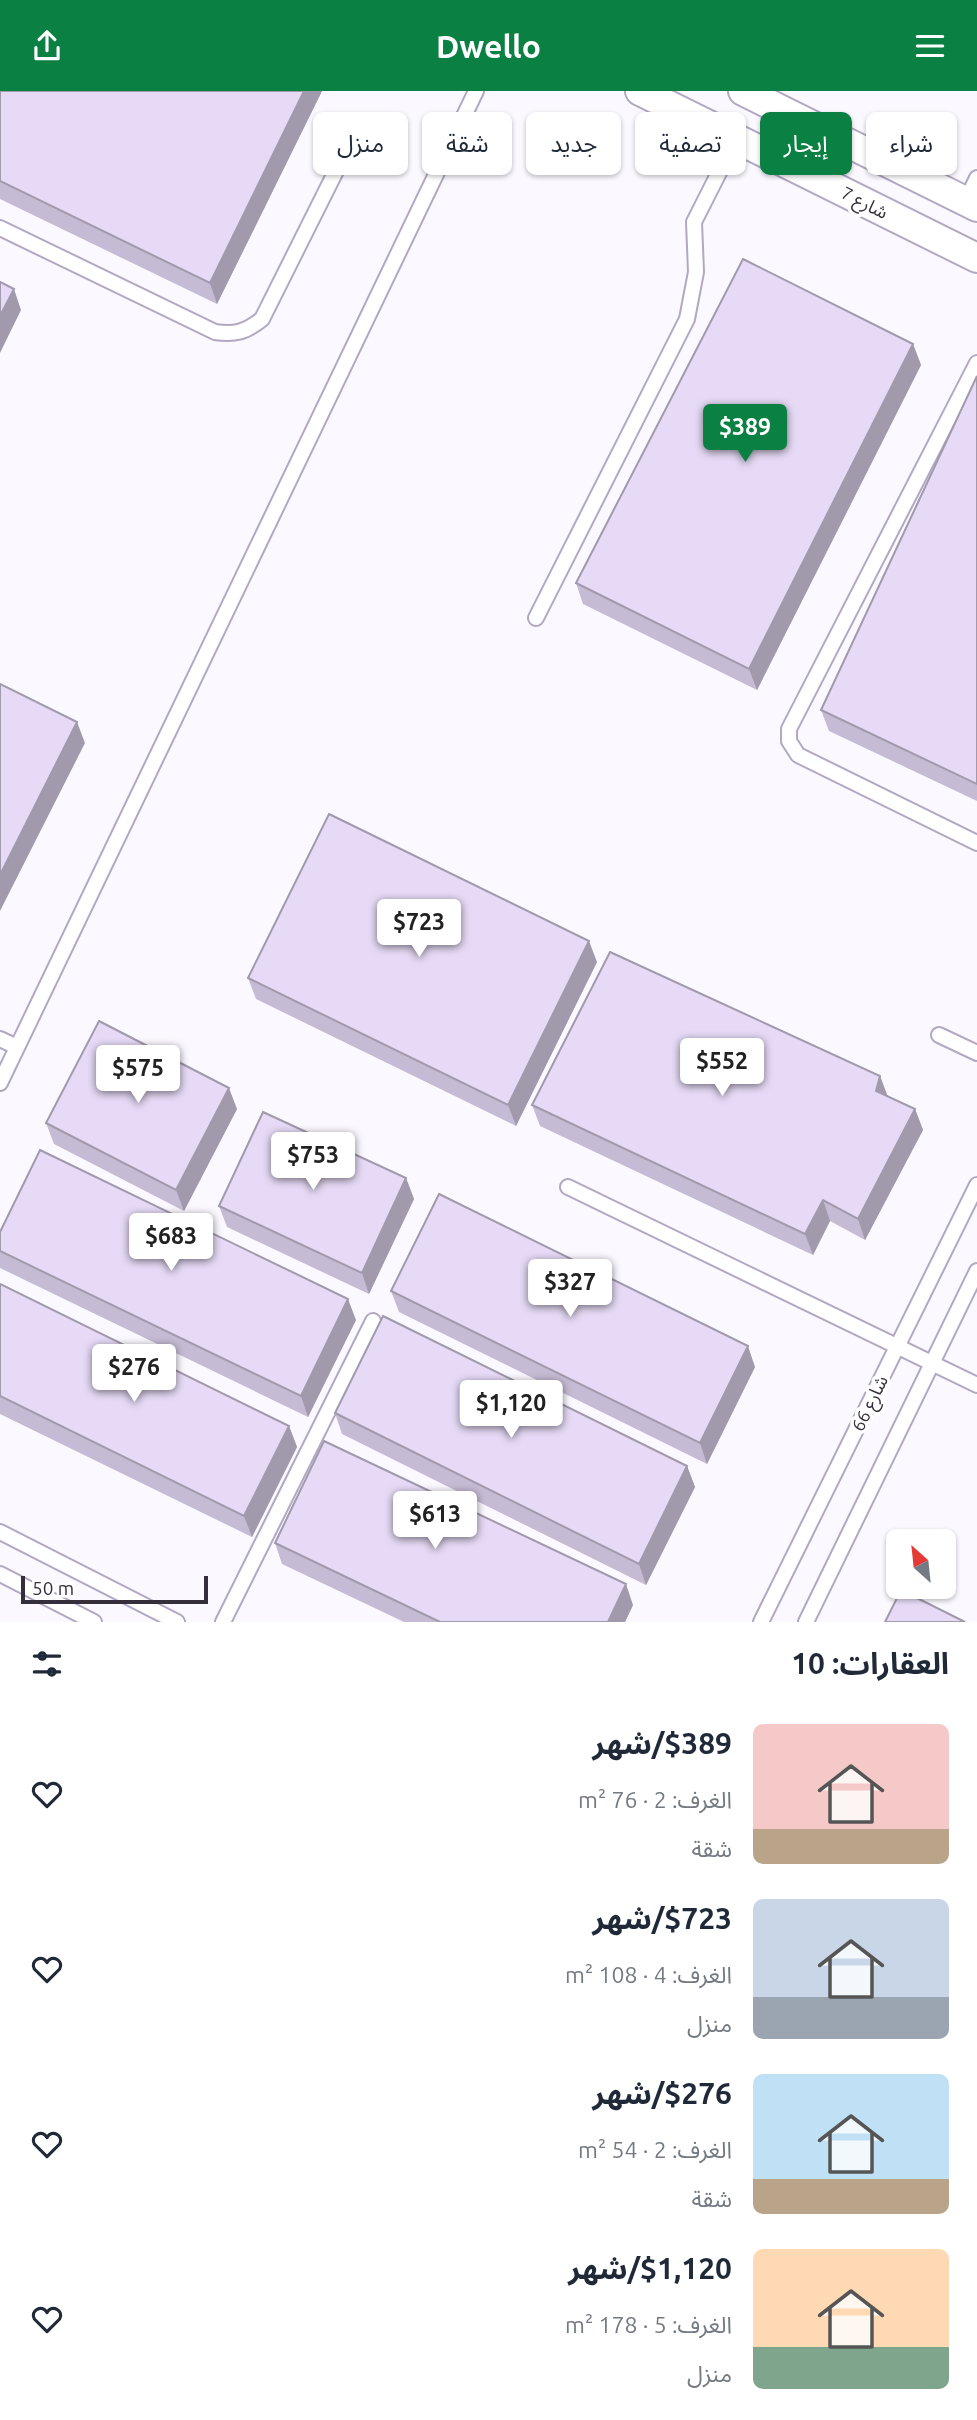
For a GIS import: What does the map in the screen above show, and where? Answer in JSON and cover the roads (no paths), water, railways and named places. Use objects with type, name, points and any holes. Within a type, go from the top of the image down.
[{"type":"street","name":"شارع 7","points":[[640,91],[684,112]]},
{"type":"street","points":[[743,91],[973,195]]},
{"type":"street","name":"شارع 7","points":[[746,142],[977,258]]},
{"type":"lane","points":[[0,1083],[476,91]]},
{"type":"lane","points":[[0,228],[215,333],[232,335],[248,330],[262,319],[334,175]]},
{"type":"lane","points":[[536,618],[687,320],[696,272],[694,222],[718,175]]},
{"type":"lane","points":[[977,363],[789,729],[789,741],[799,755],[977,843]]},
{"type":"lane","points":[[939,1035],[977,1053]]},
{"type":"lane","points":[[0,1039],[17,1047]]},
{"type":"lane","name":"شارع 66","points":[[761,1622],[977,1185]]},
{"type":"lane","points":[[568,1187],[977,1385]]},
{"type":"lane","points":[[806,1622],[977,1271]]},
{"type":"lane","points":[[223,1622],[373,1321]]},
{"type":"lane","points":[[0,1532],[177,1622]]},
{"type":"lane","points":[[0,1574],[94,1622]]}]
